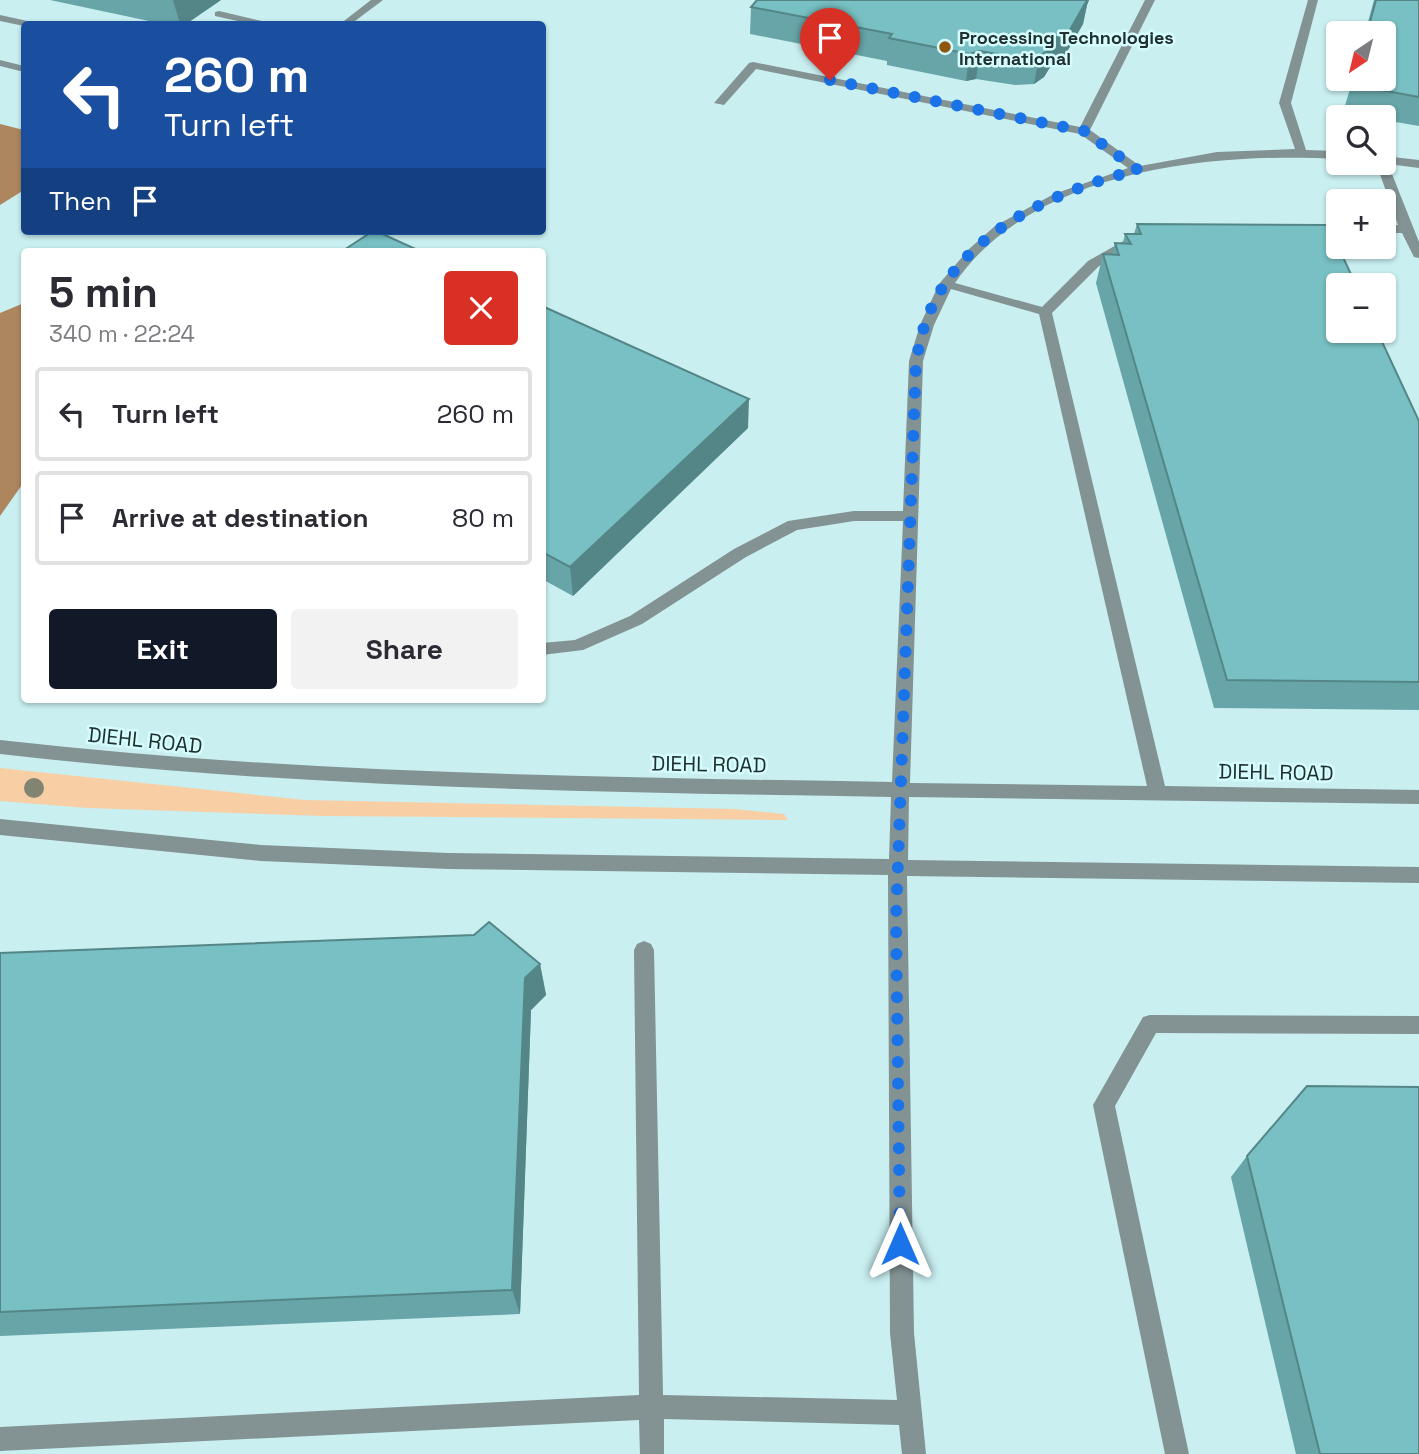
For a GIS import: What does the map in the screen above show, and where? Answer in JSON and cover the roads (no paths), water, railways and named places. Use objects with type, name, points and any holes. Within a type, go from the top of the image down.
[{"type":"street","points":[[349,21],[378,0]]},
{"type":"street","points":[[1084,131],[1150,0]]},
{"type":"street","points":[[1302,154],[1285,103],[1313,0]]},
{"type":"street","points":[[219,14],[249,21]]},
{"type":"street","points":[[0,18],[21,22]]},
{"type":"street","points":[[0,63],[21,68]]},
{"type":"street","points":[[720,103],[753,65],[1084,131],[1138,170]]},
{"type":"street","points":[[914,1454],[901,1297],[898,869],[916,360],[925,324],[946,284],[989,236],[1028,212],[1079,188],[1138,170],[1222,155],[1326,155]]},
{"type":"street","points":[[1396,162],[1419,164]]},
{"type":"street","points":[[1388,175],[1406,229],[1419,254]]},
{"type":"street","points":[[1286,227],[1326,228]]},
{"type":"street","points":[[1396,229],[1406,229]]},
{"type":"street","points":[[1045,312],[1093,264],[1143,238]]},
{"type":"street","points":[[946,284],[1045,312]]},
{"type":"street","points":[[1045,312],[1158,794]]},
{"type":"street","points":[[546,649],[577,646],[636,620],[740,553],[793,525],[854,516],[911,516]]},
{"type":"street","name":"DIEHL ROAD","points":[[0,747],[185,767],[323,777],[900,791],[1419,797]]},
{"type":"street","points":[[0,827],[275,854],[448,861],[1419,875]]},
{"type":"street","points":[[644,950],[652,1454]]},
{"type":"street","points":[[1177,1454],[1104,1105],[1150,1024],[1419,1025]]},
{"type":"street","points":[[0,1439],[652,1407],[910,1413]]},
{"type":"place","name":"Processing Technologies International","points":[[945,47]]}]
